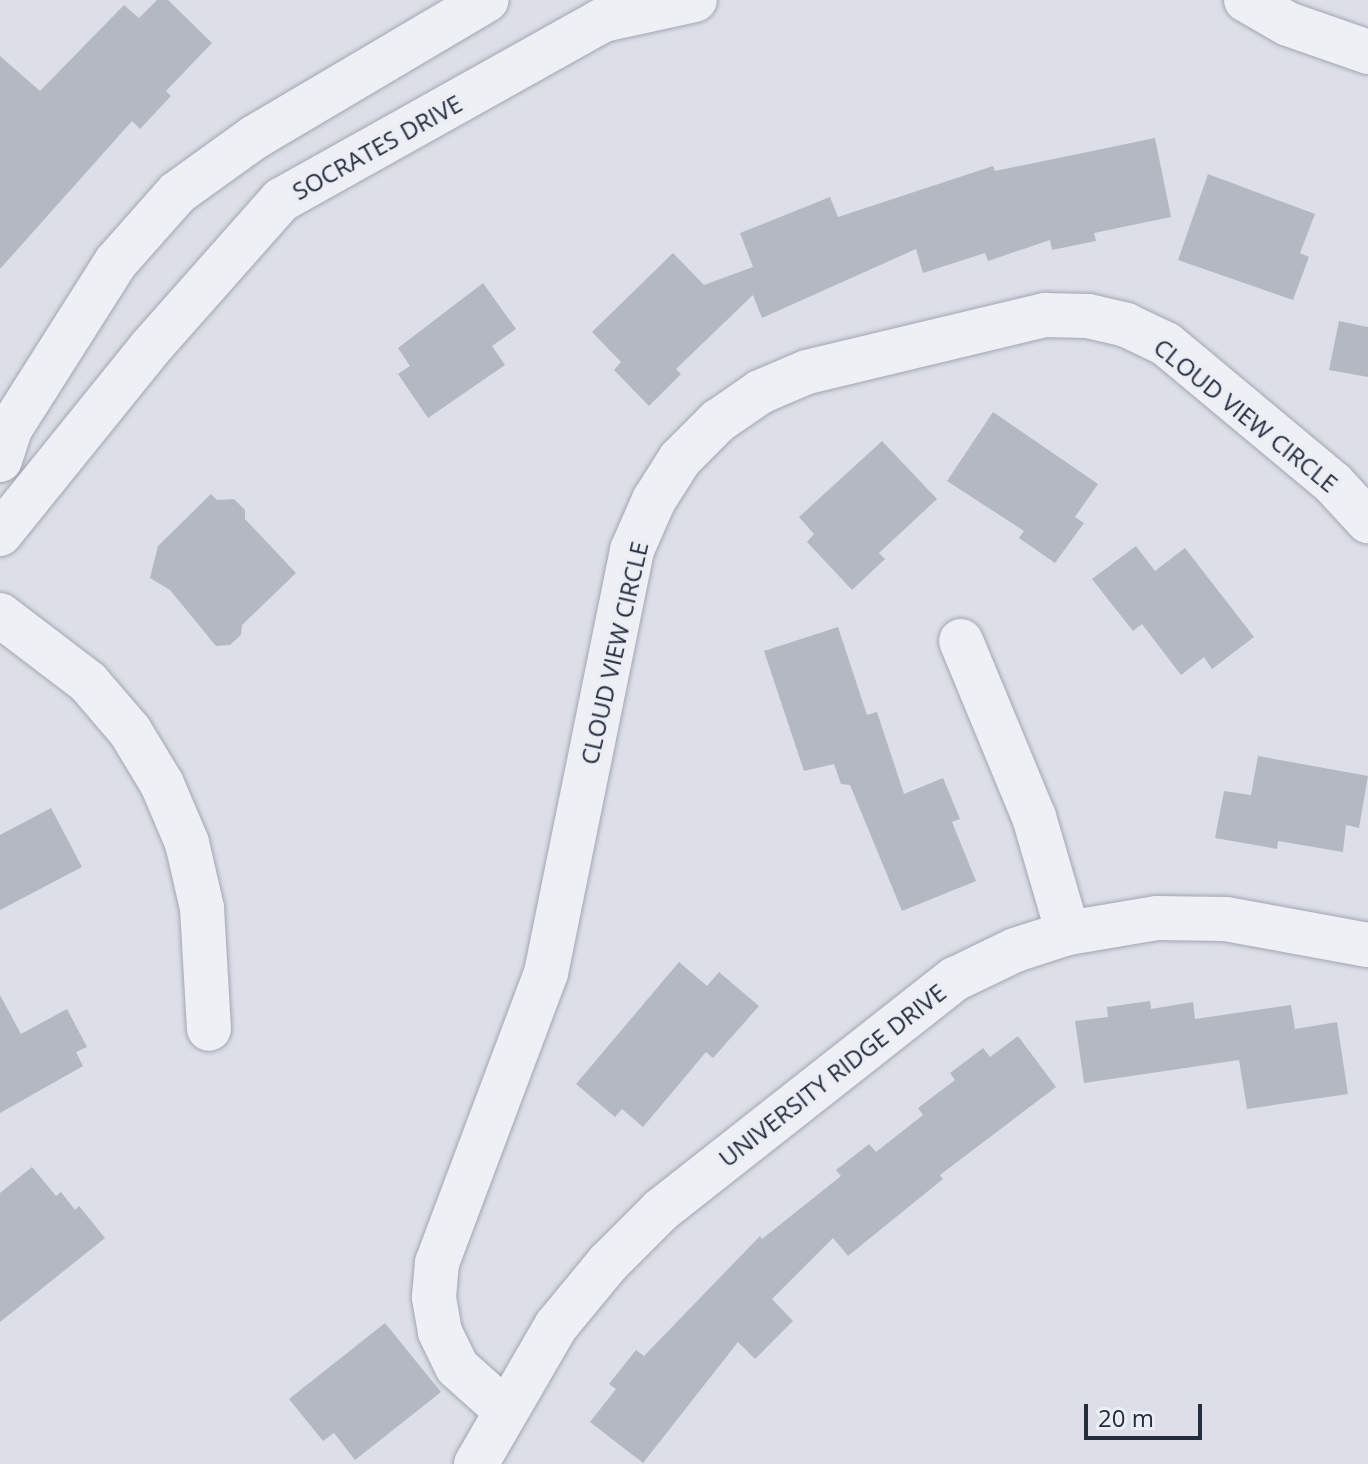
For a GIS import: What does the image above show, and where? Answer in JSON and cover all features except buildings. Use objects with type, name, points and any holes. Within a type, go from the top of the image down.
[{"type":"street","points":[[0,460],[10,429],[116,262],[177,193],[255,137],[487,0]]},
{"type":"street","name":"SOCRATES DRIVE","points":[[0,534],[150,348],[281,200],[603,20],[695,0]]},
{"type":"street","points":[[1246,0],[1288,24],[1368,52]]},
{"type":"street","name":"CLOUD VIEW CIRCLE","points":[[505,1410],[457,1367],[440,1332],[434,1297],[437,1263],[546,973],[632,550],[654,500],[690,449],[750,399],[807,372],[1045,315],[1088,316],[1126,325],[1166,344],[1333,483],[1368,521]]},
{"type":"street","points":[[0,615],[88,682],[130,731],[162,784],[187,843],[202,908],[209,1029]]},
{"type":"street","points":[[961,641],[1034,817],[1068,933]]},
{"type":"street","name":"UNIVERSITY RIDGE DRIVE","points":[[476,1464],[556,1326],[608,1263],[661,1210],[955,979],[1015,950],[1068,933],[1157,918],[1226,919],[1368,945]]}]
